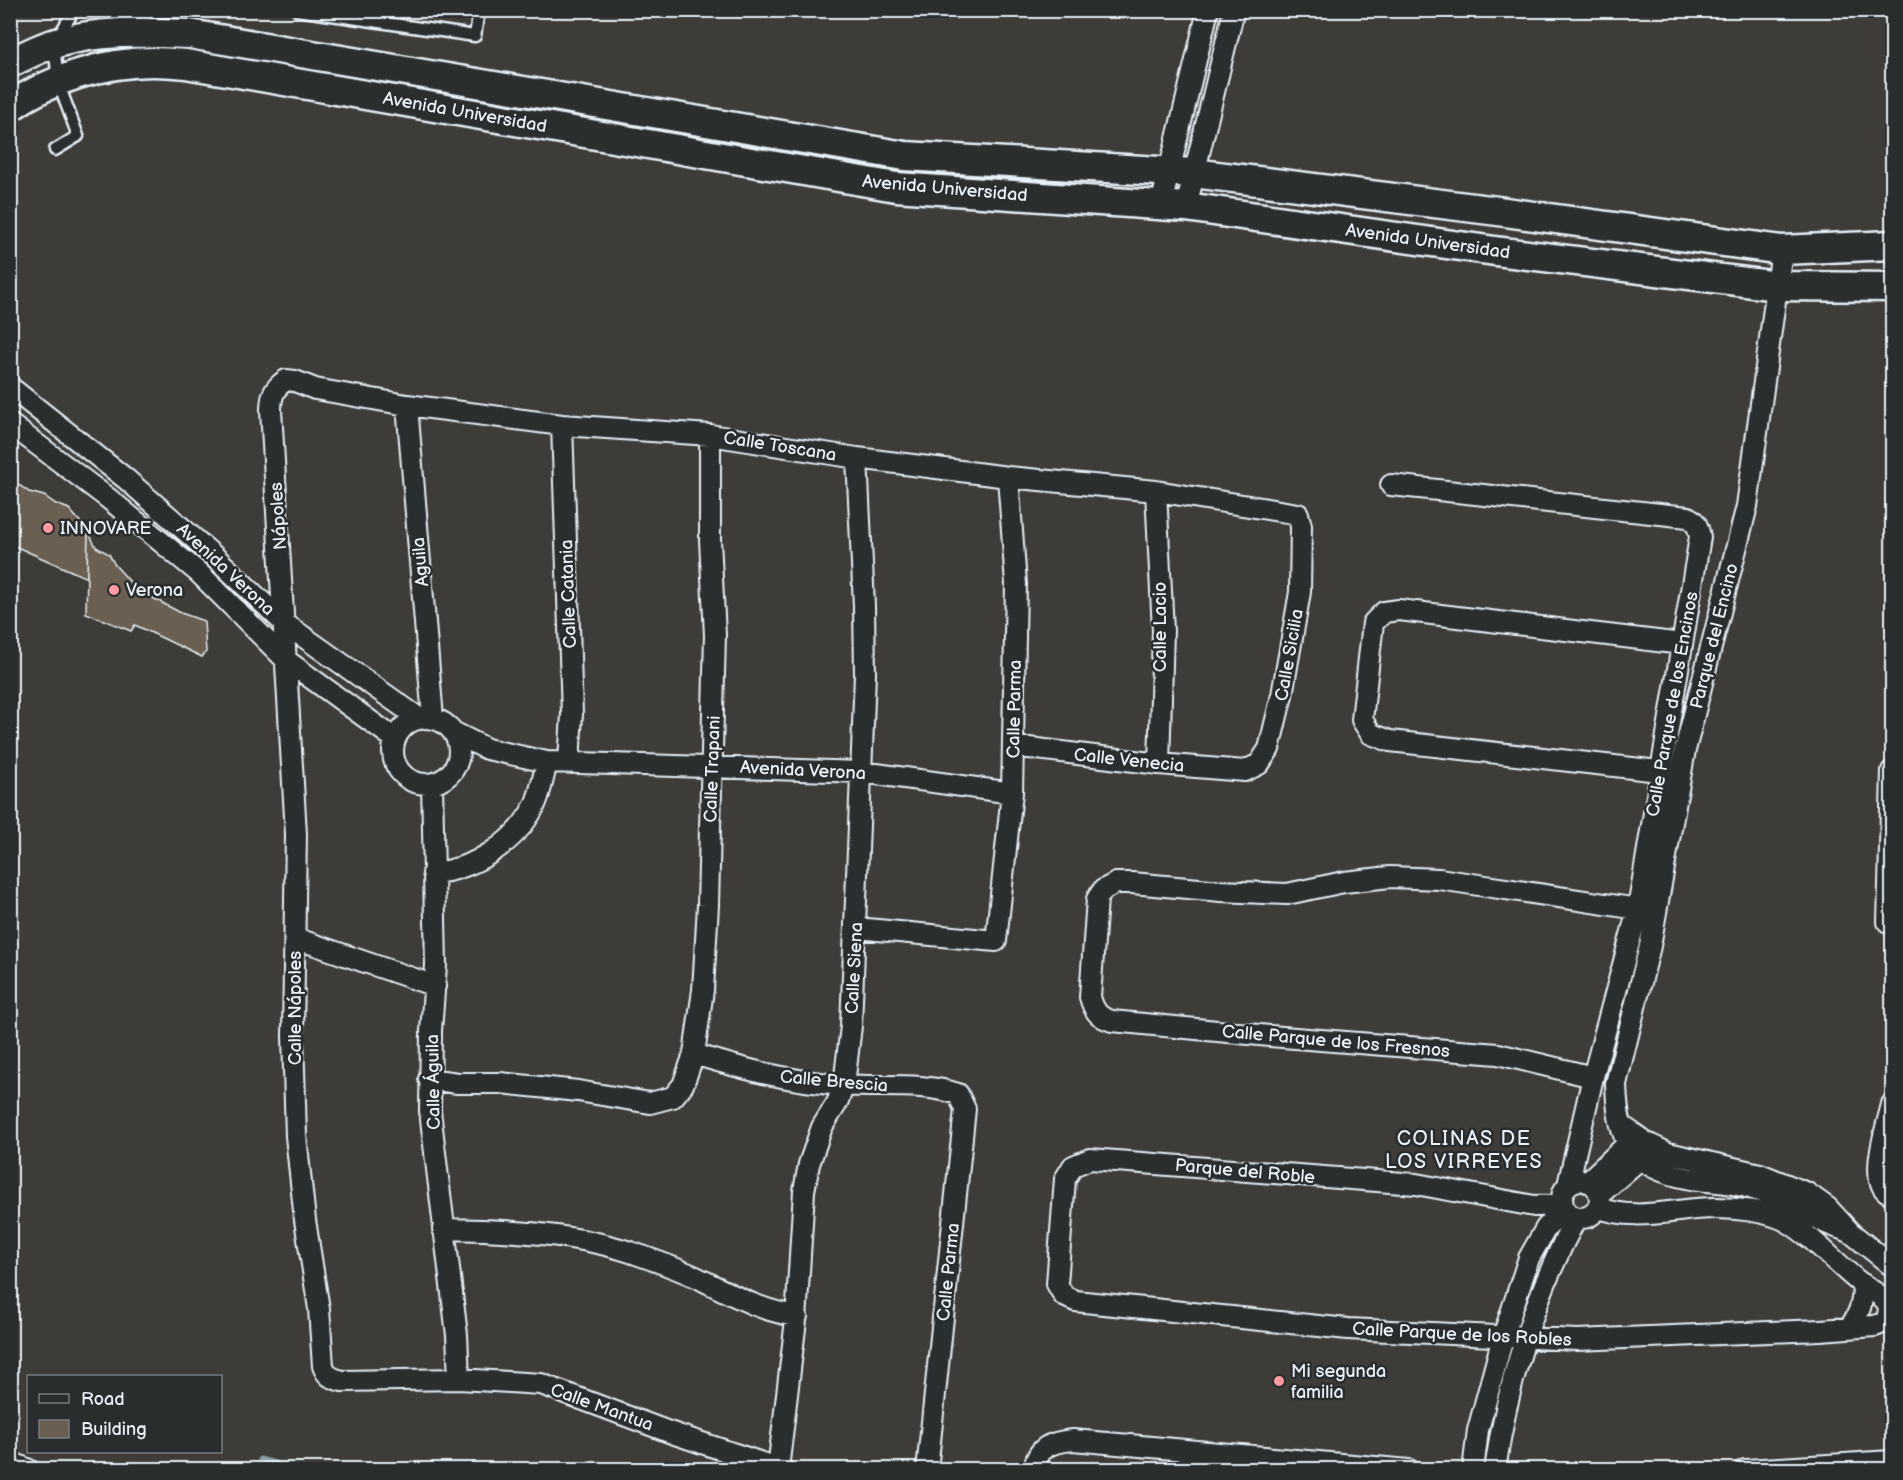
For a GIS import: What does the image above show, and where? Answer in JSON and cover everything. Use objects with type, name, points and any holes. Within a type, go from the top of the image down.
[{"type":"main road","name":"Avenida Universidad","points":[[10,63],[54,44],[87,36],[120,32],[189,34],[905,156],[1181,172],[1498,211],[1782,250],[1893,245]]},
{"type":"main road","name":"Avenida Universidad","points":[[10,107],[58,82],[93,70],[121,64],[153,62],[186,64],[896,187],[1174,206],[1495,251],[1778,286],[1893,287]]},
{"type":"street","points":[[1174,206],[1208,10]]},
{"type":"street","points":[[1181,172],[1234,10]]},
{"type":"street","name":"Parque del Encino","points":[[1636,1142],[1617,1104],[1616,1084],[1650,946],[1685,750],[1747,506],[1782,250]]},
{"type":"street","name":"Calle Toscana","points":[[271,410],[271,398],[274,391],[286,380],[295,381],[315,389],[406,405],[562,425],[710,435],[857,458],[1008,477],[1155,491],[1291,512],[1298,514],[1301,526]]},
{"type":"street","name":"Avenida Verona","points":[[10,387],[126,479],[214,556],[284,623],[426,719]]},
{"type":"street","name":"Aguila","points":[[406,405],[426,719]]},
{"type":"street","name":"Nápoles","points":[[271,410],[284,623]]},
{"type":"street","name":"Avenida Verona","points":[[10,424],[109,499],[199,573],[286,660],[395,739]]},
{"type":"street","name":"Calle Catania","points":[[562,425],[572,714],[569,762]]},
{"type":"street","name":"Calle Trapani","points":[[429,1079],[578,1091],[650,1103],[673,1097],[683,1085],[694,1054],[703,990],[715,635],[709,530],[710,435]]},
{"type":"street","name":"Calle Siena","points":[[780,1469],[797,1317],[804,1191],[809,1164],[822,1127],[837,1103],[844,1085],[851,1026],[862,772],[864,606],[857,458]]},
{"type":"street","name":"Calle Parma","points":[[856,928],[996,941],[1012,794],[1016,584],[1008,477]]},
{"type":"street","points":[[109,499],[126,479]]},
{"type":"street","name":"Calle Parque de los Encinos","points":[[1390,486],[1688,517],[1695,521],[1698,527],[1700,537],[1659,771],[1638,909],[1593,1077],[1588,1192],[1563,1191],[1567,1211]]},
{"type":"street","name":"Calle Lacio","points":[[1155,491],[1162,631],[1159,764]]},
{"type":"street","name":"Calle Sicilia","points":[[1245,771],[1259,764],[1269,748],[1282,695],[1300,592],[1301,526]]},
{"type":"street","points":[[199,573],[214,556]]},
{"type":"street","points":[[1659,771],[1390,741],[1371,734],[1362,720],[1373,624],[1384,612],[1399,610],[1682,644]]},
{"type":"street","name":"Calle Nápoles","points":[[284,623],[296,834],[293,1036],[296,1136],[319,1309],[323,1366],[331,1378],[342,1380]]},
{"type":"street","points":[[426,719],[448,726],[453,732],[458,742],[459,753],[457,764],[451,773],[432,784],[422,784],[404,775],[394,758],[393,748],[401,729],[410,722],[426,719]]},
{"type":"street","name":"Avenida Verona","points":[[453,732],[487,748],[547,762],[862,772],[1012,794]]},
{"type":"street","name":"Calle Venecia","points":[[1013,746],[1159,764],[1245,771]]},
{"type":"street","points":[[459,753],[487,748]]},
{"type":"street","points":[[433,873],[451,872],[473,862],[497,848],[513,835],[534,807],[547,762]]},
{"type":"street","points":[[1888,922],[1893,771]]},
{"type":"street","name":"Calle Águila","points":[[432,784],[436,965],[429,1079],[430,1111],[458,1335],[459,1379]]},
{"type":"street","name":"Calle Parque de los Fresnos","points":[[1593,1077],[1498,1054],[1270,1036],[1112,1021],[1100,1017],[1093,1008],[1090,998],[1096,899],[1103,890],[1116,883],[1287,894],[1344,882],[1390,877],[1439,879],[1638,909]]},
{"type":"street","points":[[295,938],[435,986]]},
{"type":"street","name":"Calle Brescia","points":[[694,1054],[798,1081],[942,1089]]},
{"type":"street","name":"Calle Parma","points":[[927,1470],[965,1109],[958,1094],[942,1089]]},
{"type":"street","points":[[1893,1104],[1878,1169],[1880,1181],[1888,1192],[1893,1194]]},
{"type":"street","points":[[1567,1211],[1589,1216],[1588,1192],[1636,1142],[1669,1174],[1749,1188],[1798,1206],[1824,1222],[1850,1232],[1893,1266]]},
{"type":"street","name":"Parque del Roble","points":[[1075,1301],[1064,1296],[1057,1284],[1065,1179],[1073,1166],[1090,1159],[1416,1184],[1567,1211]]},
{"type":"street","points":[[1588,1192],[1609,1212],[1628,1215],[1714,1208],[1749,1210],[1785,1221],[1827,1252],[1863,1284],[1863,1300],[1859,1315],[1850,1327]]},
{"type":"street","points":[[1473,1470],[1478,1430],[1503,1337],[1529,1258],[1546,1228],[1567,1211]]},
{"type":"street","points":[[1495,1470],[1500,1433],[1513,1378],[1567,1211]]},
{"type":"street","points":[[443,1229],[538,1234],[601,1245],[635,1254],[696,1277],[773,1311],[797,1317]]},
{"type":"street","name":"Calle Parque de los Robles","points":[[1075,1301],[1348,1329],[1577,1340],[1820,1330],[1875,1326],[1885,1322],[1889,1315],[1888,1305],[1884,1299],[1863,1284]]},
{"type":"street","name":"Calle Mantua","points":[[342,1380],[459,1379],[541,1384],[669,1432],[780,1469]]},
{"type":"street","points":[[1034,1470],[1038,1455],[1045,1446],[1073,1440],[1409,1470]]},
{"type":"street","points":[[1745,1470],[1893,1461]]},
{"type":"street","points":[[11,1462],[29,1470]]},
{"type":"lane","points":[[56,150],[78,136],[58,82],[54,44],[74,10]]},
{"type":"lane","points":[[107,10],[189,34]]},
{"type":"lane","points":[[297,10],[475,36],[479,10]]},
{"type":"building","name":"INNOVARE","points":[[10,482],[15,482],[29,492],[44,496],[69,509],[88,531],[87,578],[10,544]]},
{"type":"building","name":"Verona","points":[[88,531],[96,547],[109,554],[115,565],[131,583],[181,613],[204,621],[206,652],[202,657],[135,625],[131,631],[86,613]]},
{"type":"building","points":[[10,708],[13,761],[10,761]]},
{"type":"waterway","points":[[260,1459],[301,1470]]},
{"type":"place","name":"INNOVARE","points":[[48,528]]},
{"type":"place","name":"Verona","points":[[114,590]]},
{"type":"place","name":"Mi segunda familia","points":[[1279,1381]]},
{"type":"district","name":"COLINAS DE LOS VIRREYES","points":[[1464,1150]]}]
